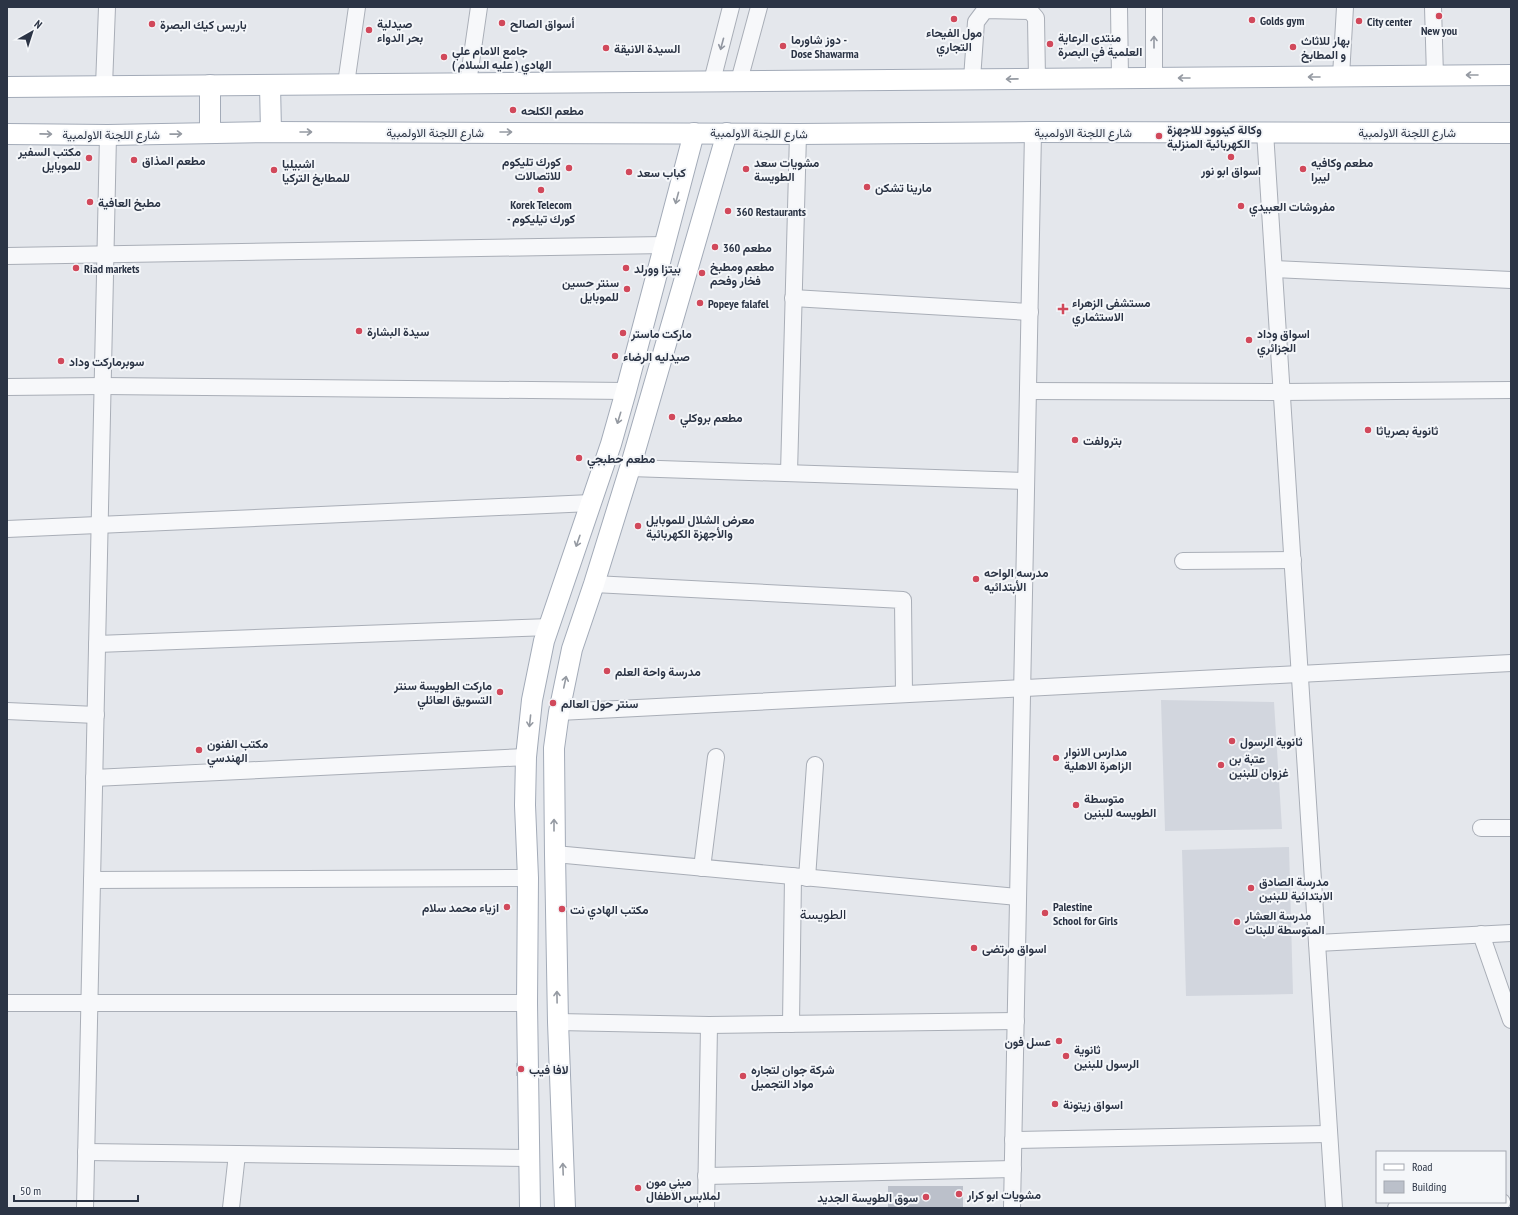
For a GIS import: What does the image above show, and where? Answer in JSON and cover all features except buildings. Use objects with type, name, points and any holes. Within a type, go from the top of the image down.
[{"type":"main road","points":[[7,87],[1511,75]]},
{"type":"main road","points":[[210,85],[210,133]]},
{"type":"main road","points":[[270,85],[271,132]]},
{"type":"main road","name":"شارع اللجنة الاولمبية","points":[[7,134],[108,135],[271,132],[798,134],[1033,132],[1511,133]]},
{"type":"main road","points":[[530,1208],[527,1003],[528,878],[525,805],[526,756],[532,700],[547,634],[611,444],[694,133]]},
{"type":"main road","points":[[565,1208],[558,1022],[555,854],[554,748],[559,712],[572,649],[630,468],[727,133]]},
{"type":"main road","points":[[547,634],[572,649]]},
{"type":"main road","points":[[529,1138],[562,1139]]},
{"type":"street","points":[[104,86],[107,7]]},
{"type":"street","points":[[346,84],[357,7]]},
{"type":"street","points":[[468,83],[479,7]]},
{"type":"street","points":[[712,81],[731,7]]},
{"type":"street","points":[[739,81],[760,7]]},
{"type":"street","points":[[1119,7],[1120,78]]},
{"type":"street","points":[[1154,7],[1154,78]]},
{"type":"street","points":[[1340,76],[1344,7]]},
{"type":"street","points":[[1434,7],[1434,76]]},
{"type":"street","points":[[972,79],[976,22],[985,10],[1030,11],[1036,18],[1037,79]]},
{"type":"street","points":[[1012,1208],[1033,132]]},
{"type":"street","points":[[1265,132],[1334,1208]]},
{"type":"street","points":[[789,473],[798,134]]},
{"type":"street","points":[[85,1208],[108,135]]},
{"type":"street","points":[[7,256],[665,245]]},
{"type":"street","points":[[1274,269],[1511,280]]},
{"type":"street","points":[[793,298],[1030,312]]},
{"type":"street","points":[[7,387],[103,386],[626,391]]},
{"type":"street","points":[[1028,391],[1282,392],[1511,390]]},
{"type":"street","points":[[630,468],[1026,481]]},
{"type":"street","points":[[7,529],[591,503]]},
{"type":"street","points":[[1183,561],[1293,560]]},
{"type":"street","points":[[594,584],[903,600],[904,694]]},
{"type":"street","points":[[97,644],[547,634]]},
{"type":"street","points":[[559,712],[1511,663]]},
{"type":"street","points":[[7,711],[96,715]]},
{"type":"street","points":[[94,778],[526,756]]},
{"type":"street","points":[[702,868],[716,757]]},
{"type":"street","points":[[791,1024],[800,877],[815,764]]},
{"type":"street","points":[[1481,828],[1511,828]]},
{"type":"street","points":[[555,854],[1018,897]]},
{"type":"street","points":[[92,880],[528,878]]},
{"type":"street","points":[[1317,943],[1511,933]]},
{"type":"street","points":[[1481,934],[1511,1020]]},
{"type":"street","points":[[7,1003],[527,1003]]},
{"type":"street","points":[[558,1022],[709,1025],[1016,1021]]},
{"type":"street","points":[[706,1208],[709,1025]]},
{"type":"street","points":[[1013,1140],[1329,1134]]},
{"type":"street","points":[[86,1152],[529,1158]]},
{"type":"street","points":[[231,1208],[237,1154]]},
{"type":"street","points":[[706,1176],[1013,1169]]},
{"type":"street","points":[[1396,1208],[1486,1203]]},
{"type":"shaded area","name":"عتبة بن غزوان للبنين","points":[[1161,700],[1274,702],[1282,829],[1165,831]]},
{"type":"shaded area","name":"مدرسة العشار المتوسطة للبنات","points":[[1289,847],[1293,994],[1186,996],[1182,850]]},
{"type":"place","name":"New you","points":[[1439,16]]},
{"type":"place","name":"مول الفيحاء التجاري","points":[[954,19]]},
{"type":"place","name":"Golds gym","points":[[1252,20]]},
{"type":"place","name":"City center","points":[[1359,21]]},
{"type":"place","name":"أسواق الصالح","points":[[502,23]]},
{"type":"place","name":"باريس كيك البصرة","points":[[152,24]]},
{"type":"place","name":"صيدلية بحر الدواء","points":[[369,30]]},
{"type":"place","name":"منتدى الرعاية العلمية في البصرة","points":[[1050,44]]},
{"type":"place","name":"دوز شاورما - Dose Shawarma","points":[[783,46]]},
{"type":"place","name":"بهار للاثاث و المطابخ","points":[[1293,47]]},
{"type":"place","name":"السيدة الانيقة","points":[[606,48]]},
{"type":"place","name":"جامع الامام علي الهادي ( عليه السلام )","points":[[444,57]]},
{"type":"place","name":"مطعم الكلحه","points":[[513,110]]},
{"type":"place","name":"وكالة كينوود للاجهزة الكهربائية المنزلية","points":[[1159,136]]},
{"type":"place","name":"اسواق ابو نور","points":[[1231,157]]},
{"type":"place","name":"مكتب السفير للموبايل","points":[[89,158]]},
{"type":"place","name":"مطعم المذاق","points":[[134,160]]},
{"type":"place","name":"كورك تليكوم للاتصالات","points":[[569,168]]},
{"type":"place","name":"مشويات سعد الطويسة","points":[[746,169]]},
{"type":"place","name":"مطعم وكافيه ليبرا","points":[[1303,169]]},
{"type":"place","name":"اشبيليا للمطابخ التركيا","points":[[274,170]]},
{"type":"place","name":"كباب سعد","points":[[629,172]]},
{"type":"place","name":"مارينا تشكن","points":[[867,187]]},
{"type":"place","name":"Korek Telecom - كورك تيليكوم","points":[[541,190]]},
{"type":"place","name":"مطبخ العافية","points":[[90,202]]},
{"type":"place","name":"مفروشات العبيدي","points":[[1241,206]]},
{"type":"place","name":"360 Restaurants","points":[[728,211]]},
{"type":"place","name":"مطعم 360","points":[[715,247]]},
{"type":"place","name":"Riad markets","points":[[76,268]]},
{"type":"place","name":"بيتزا وورلد","points":[[626,268]]},
{"type":"place","name":"مطعم ومطبخ فخار وفحم","points":[[702,273]]},
{"type":"place","name":"سنتر حسين للموبايل","points":[[627,289]]},
{"type":"place","name":"Popeye falafel","points":[[700,303]]},
{"type":"place","name":"مستشفى الزهراء الاستثماري","points":[[1063,309]]},
{"type":"place","name":"سيدة البشارة","points":[[359,331]]},
{"type":"place","name":"ماركت ماستر","points":[[623,333]]},
{"type":"place","name":"اسواق وداد الجزائري","points":[[1249,340]]},
{"type":"place","name":"صيدليه الرضاء","points":[[615,356]]},
{"type":"place","name":"سوبرماركت وداد","points":[[61,361]]},
{"type":"place","name":"مطعم بروكلي","points":[[672,417]]},
{"type":"place","name":"ثانوية بصرياثا","points":[[1368,430]]},
{"type":"place","name":"بترولفت","points":[[1075,440]]},
{"type":"place","name":"مطعم حطبجي","points":[[579,458]]},
{"type":"place","name":"معرض الشلال للموبايل والأجهزة الكهربائية","points":[[638,526]]},
{"type":"place","name":"مدرسه الواحه الأبتدائيه","points":[[976,579]]},
{"type":"place","name":"مدرسة واحة العلم","points":[[607,671]]},
{"type":"place","name":"ماركت الطويسة سنتر التسويق العائلي","points":[[500,692]]},
{"type":"place","name":"سنتر حول العالم","points":[[553,703]]},
{"type":"place","name":"ثانوية الرسول","points":[[1232,741]]},
{"type":"place","name":"مكتب الفنون الهندسي","points":[[199,750]]},
{"type":"place","name":"مدارس الانوار الزاهرة الاهلية","points":[[1056,758]]},
{"type":"place","name":"عتبة بن غزوان للبنين","points":[[1221,765]]},
{"type":"place","name":"متوسطة الطويسه للبنين","points":[[1076,805]]},
{"type":"place","name":"مدرسة الصادق الابتدائية للبنين","points":[[1251,888]]},
{"type":"place","name":"ازياء محمد سلام","points":[[507,907]]},
{"type":"place","name":"مكتب الهادي نت","points":[[562,909]]},
{"type":"place","name":"Palestine School for Girls","points":[[1045,913]]},
{"type":"place","name":"مدرسة العشار المتوسطة للبنات","points":[[1237,922]]},
{"type":"place","name":"اسواق مرتضى","points":[[974,948]]},
{"type":"place","name":"عسل فون","points":[[1059,1041]]},
{"type":"place","name":"ثانوية الرسول للبنين","points":[[1066,1056]]},
{"type":"place","name":"لافا فيب","points":[[521,1069]]},
{"type":"place","name":"شركة جوان لتجاره مواد التجميل","points":[[743,1076]]},
{"type":"place","name":"اسواق زيتونة","points":[[1055,1104]]},
{"type":"place","name":"ميني مون لملابس الاطفال","points":[[638,1188]]},
{"type":"place","name":"مشويات ابو كرار","points":[[959,1194]]},
{"type":"place","name":"سوق الطويسة الجديد","points":[[926,1197]]},
{"type":"district","name":"الطويسة","points":[[823,914]]}]
